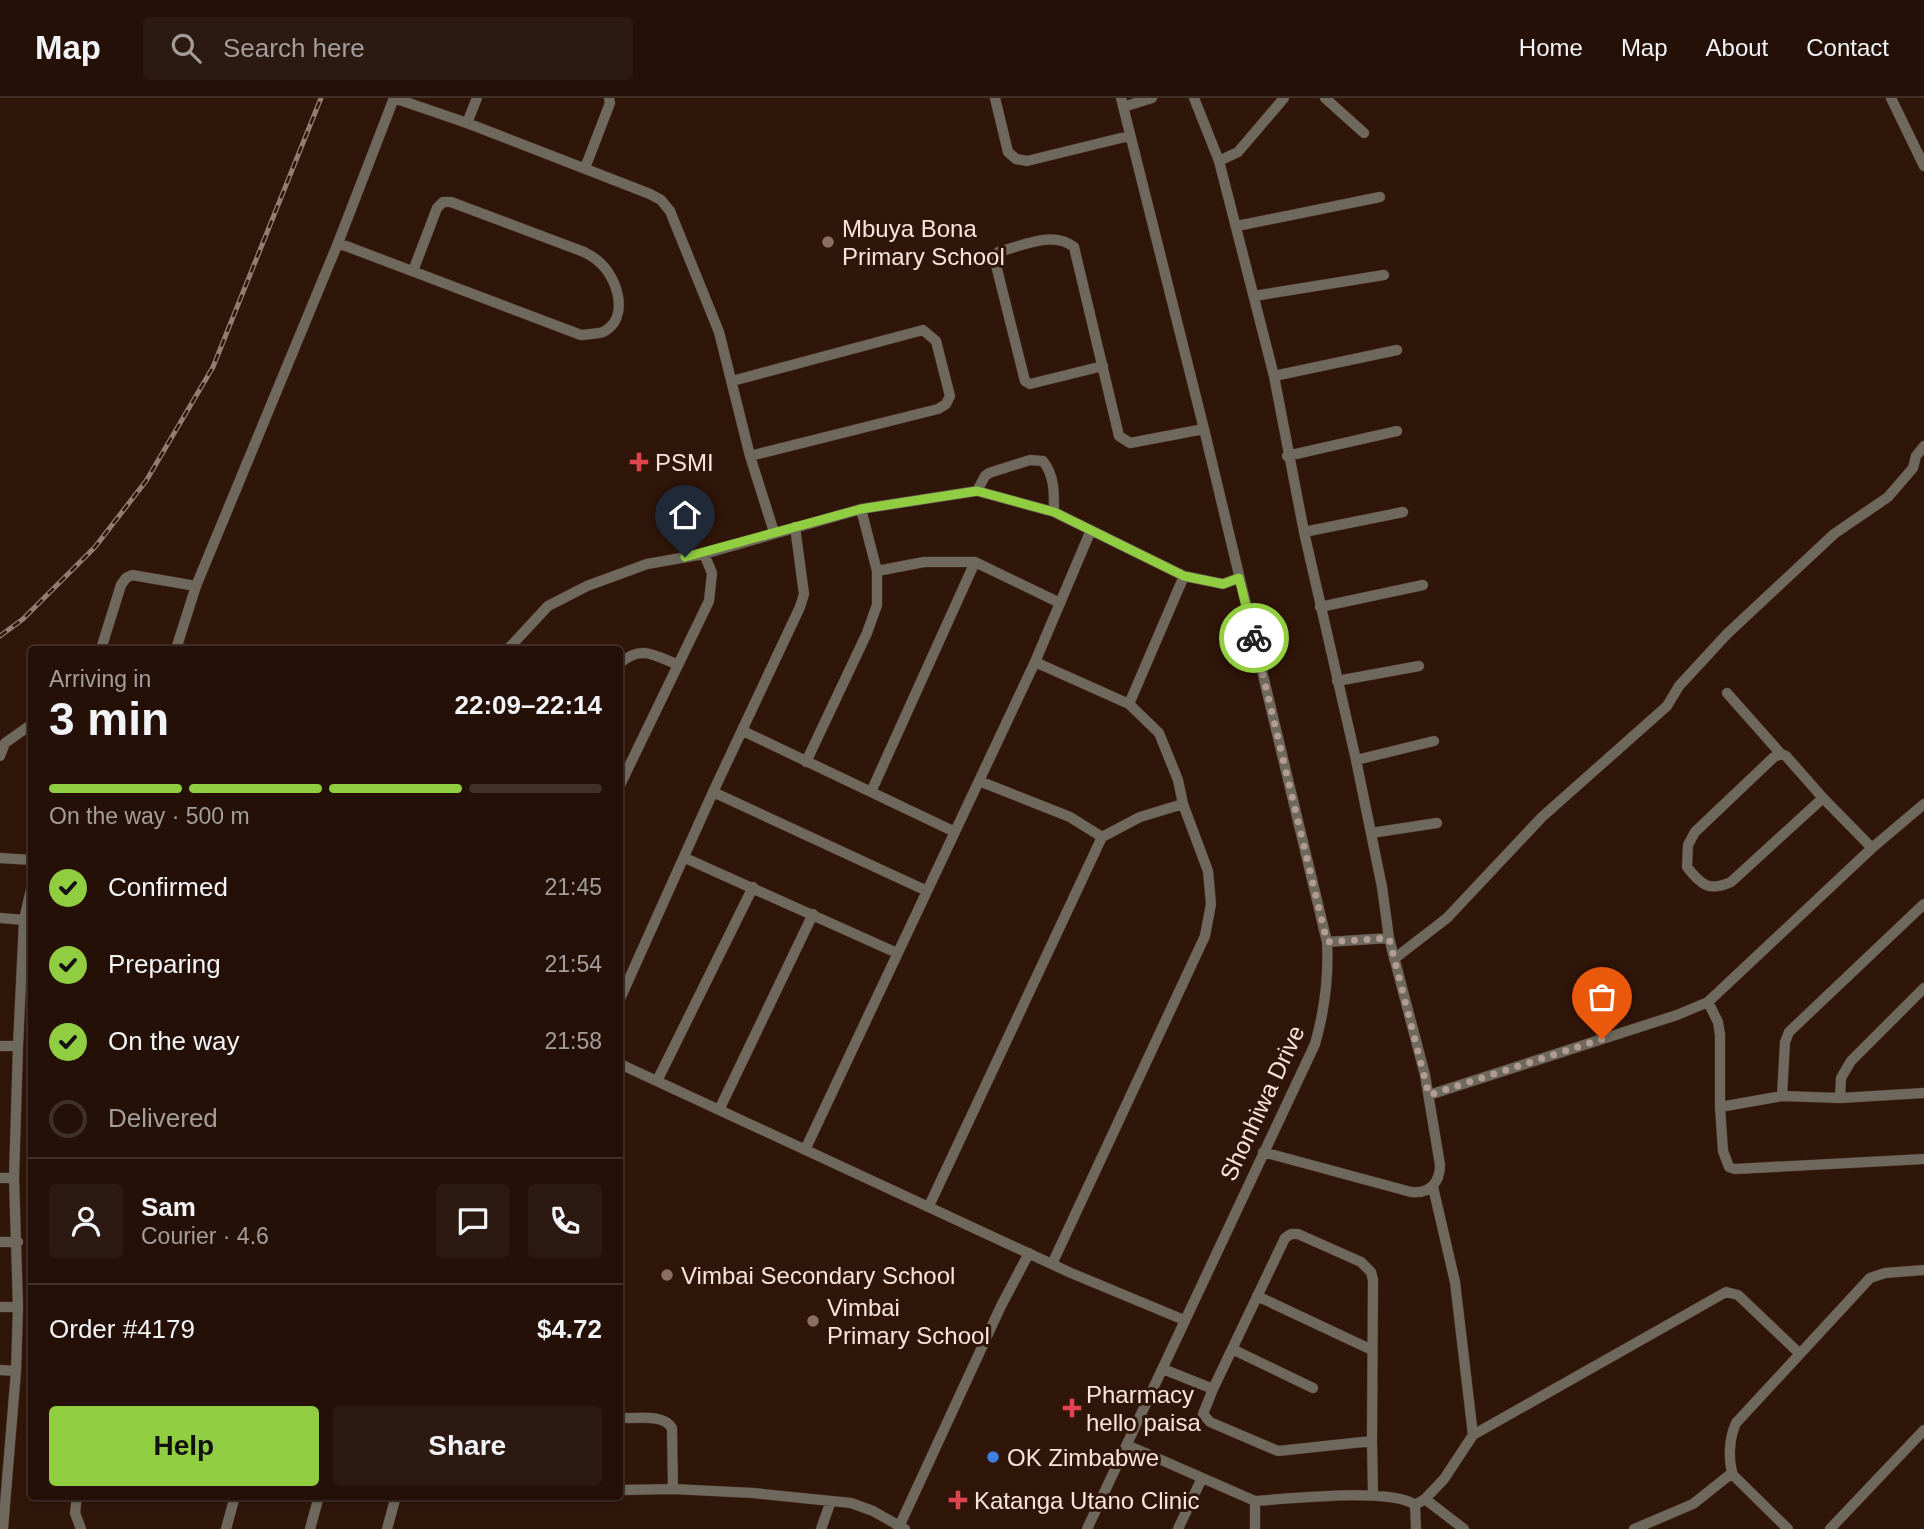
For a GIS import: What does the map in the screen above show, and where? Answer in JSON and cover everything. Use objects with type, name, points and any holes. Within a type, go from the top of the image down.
[{"type":"street","points":[[177,646],[196,586],[338,243],[394,98],[585,168],[661,200],[670,211],[719,332],[750,456],[774,532]]},
{"type":"street","points":[[467,123],[477,98]]},
{"type":"street","points":[[585,168],[610,103],[609,98]]},
{"type":"street","points":[[995,98],[1008,152],[1016,159],[1027,161],[1129,136]]},
{"type":"street","points":[[1122,102],[1152,98]]},
{"type":"street","points":[[1194,98],[1220,160],[1274,376],[1287,456],[1371,833],[1389,938],[1429,1095],[1440,1166],[1438,1180],[1433,1187],[1419,1193],[1263,1152]]},
{"type":"street","points":[[1220,160],[1238,152],[1284,98]]},
{"type":"street","points":[[1325,98],[1364,132]]},
{"type":"street","points":[[1891,98],[1924,166]]},
{"type":"street","name":"Shonhiwa Drive","points":[[1087,1529],[1315,1044],[1327,992],[1327,942],[1204,429],[1122,102]]},
{"type":"street","points":[[1237,226],[1380,197]]},
{"type":"street","points":[[338,243],[581,335],[604,332],[619,314],[620,303],[612,282],[599,261],[584,252],[451,202],[443,202],[437,208],[413,271]]},
{"type":"street","points":[[1103,366],[1030,384],[1026,380],[996,265],[995,258],[999,252],[1055,237],[1074,247],[1103,366],[1119,436],[1125,442],[1204,429]]},
{"type":"street","points":[[1254,296],[1384,275]]},
{"type":"street","points":[[732,382],[923,330],[936,341],[950,396],[946,404],[938,408],[750,456]]},
{"type":"street","points":[[1274,376],[1397,350]]},
{"type":"street","points":[[1287,456],[1397,431]]},
{"type":"street","points":[[1395,959],[1447,918],[1542,817],[1667,706],[1679,686],[1727,634],[1834,534],[1888,497],[1913,468],[1916,456],[1924,446]]},
{"type":"street","points":[[977,491],[989,473],[1030,460],[1042,461],[1048,467],[1054,485],[1054,512]]},
{"type":"street","points":[[511,646],[548,606],[587,586],[647,564],[704,554],[861,509],[977,491],[1054,512],[1184,576],[1223,584],[1239,578]]},
{"type":"street","points":[[806,762],[867,633],[877,605],[877,571],[861,509]]},
{"type":"street","points":[[1304,531],[1404,512]]},
{"type":"street","points":[[623,992],[800,607],[804,594],[796,527]]},
{"type":"street","points":[[805,1150],[1035,662],[1091,530]]},
{"type":"street","points":[[623,779],[676,664],[709,601],[712,573],[704,554]]},
{"type":"street","points":[[877,571],[924,562],[975,562],[1060,603]]},
{"type":"street","points":[[871,792],[975,562]]},
{"type":"street","points":[[102,646],[121,585],[126,578],[132,575],[196,586]]},
{"type":"street","points":[[1129,704],[1184,576]]},
{"type":"street","points":[[1320,607],[1423,585]]},
{"type":"street","points":[[623,660],[648,652],[676,664]]},
{"type":"street","points":[[1035,662],[1129,704],[1159,733],[1178,780],[1183,804],[1208,871],[1211,904],[1205,936],[1052,1264]]},
{"type":"street","points":[[1337,681],[1419,666]]},
{"type":"street","points":[[1727,693],[1781,754],[1786,756],[1872,848]]},
{"type":"street","points":[[0,756],[5,743],[28,727]]},
{"type":"street","points":[[743,731],[955,832]]},
{"type":"street","points":[[1356,760],[1434,741]]},
{"type":"street","points":[[1781,754],[1773,757],[1695,832],[1688,845],[1687,867],[1699,882],[1719,888],[1731,882],[1823,798]]},
{"type":"street","points":[[979,781],[1070,817],[1102,837]]},
{"type":"street","points":[[713,792],[927,891]]},
{"type":"street","points":[[929,1206],[1102,837],[1140,817],[1183,804]]},
{"type":"street","points":[[1429,1095],[1677,1015],[1708,1002],[1872,848],[1924,804]]},
{"type":"street","points":[[1371,833],[1437,823]]},
{"type":"street","points":[[0,858],[28,860]]},
{"type":"street","points":[[685,858],[897,953]]},
{"type":"street","points":[[657,1081],[752,887]]},
{"type":"street","points":[[3,1529],[2,1500],[16,1371],[19,1307],[13,1178],[24,920],[28,902]]},
{"type":"street","points":[[1782,1096],[1785,1042],[1789,1031],[1924,904]]},
{"type":"street","points":[[719,1110],[813,914]]},
{"type":"street","points":[[0,918],[24,920]]},
{"type":"street","points":[[1327,942],[1389,938]]},
{"type":"street","points":[[1840,1098],[1841,1078],[1851,1061],[1924,988]]},
{"type":"street","points":[[1708,1002],[1718,1022],[1723,1151],[1729,1167],[1735,1169],[1924,1159]]},
{"type":"street","points":[[0,1046],[18,1046]]},
{"type":"street","points":[[623,1065],[1052,1264],[1184,1320]]},
{"type":"street","points":[[1720,1107],[1782,1096],[1840,1098],[1924,1093]]},
{"type":"street","points":[[0,1178],[13,1178]]},
{"type":"street","points":[[1433,1187],[1455,1282],[1473,1434]]},
{"type":"street","points":[[1372,1441],[1278,1451],[1205,1418],[1203,1414],[1285,1238],[1291,1234],[1298,1234],[1361,1262],[1372,1276],[1373,1495]]},
{"type":"street","points":[[0,1242],[18,1242]]},
{"type":"street","points":[[623,1490],[673,1489],[753,1493],[851,1503],[873,1511],[901,1528],[1001,1306],[1029,1253]]},
{"type":"street","points":[[1788,1529],[1738,1482],[1732,1473],[1730,1437],[1736,1423],[1798,1353],[1874,1276],[1924,1270]]},
{"type":"street","points":[[1415,1506],[1444,1479],[1473,1434],[1726,1292],[1738,1295],[1798,1353]]},
{"type":"street","points":[[1257,1296],[1372,1350]]},
{"type":"street","points":[[0,1307],[19,1307]]},
{"type":"street","points":[[1232,1349],[1313,1388]]},
{"type":"street","points":[[1163,1369],[1213,1389]]},
{"type":"street","points":[[0,1370],[16,1371]]},
{"type":"street","points":[[623,1419],[663,1419],[669,1423],[672,1428],[673,1489]]},
{"type":"street","points":[[1830,1529],[1924,1430]]},
{"type":"street","points":[[1127,1445],[1255,1501],[1373,1495],[1403,1500],[1415,1506],[1416,1529]]},
{"type":"street","points":[[1634,1529],[1693,1504],[1732,1473]]},
{"type":"street","points":[[1178,1529],[1202,1478]]},
{"type":"street","points":[[1425,1499],[1464,1529]]},
{"type":"street","points":[[77,1500],[75,1513],[81,1529]]},
{"type":"street","points":[[226,1529],[234,1500]]},
{"type":"street","points":[[310,1529],[318,1500]]},
{"type":"street","points":[[387,1529],[395,1500]]},
{"type":"street","points":[[821,1529],[831,1501]]},
{"type":"street","points":[[1255,1501],[1255,1529]]},
{"type":"railway","points":[[0,636],[23,619],[95,547],[146,481],[213,367],[321,98]]},
{"type":"way so far","points":[[1254,638],[1327,942],[1389,938],[1429,1095],[1602,1039]]},
{"type":"place","name":"Mbuya Bona Primary School","points":[[828,242]]},
{"type":"place","name":"PSMI","points":[[639,462]]},
{"type":"place","name":"Vimbai Secondary School","points":[[667,1275]]},
{"type":"place","name":"Vimbai Primary School","points":[[813,1321]]},
{"type":"place","name":"Pharmacy hello paisa","points":[[1072,1408]]},
{"type":"place","name":"OK Zimbabwe","points":[[993,1457]]},
{"type":"place","name":"Katanga Utano Clinic","points":[[958,1500]]},
{"type":"route","points":[[685,557],[704,554],[861,509],[977,491],[1054,512],[1184,576],[1223,584],[1239,578],[1254,638]]}]
